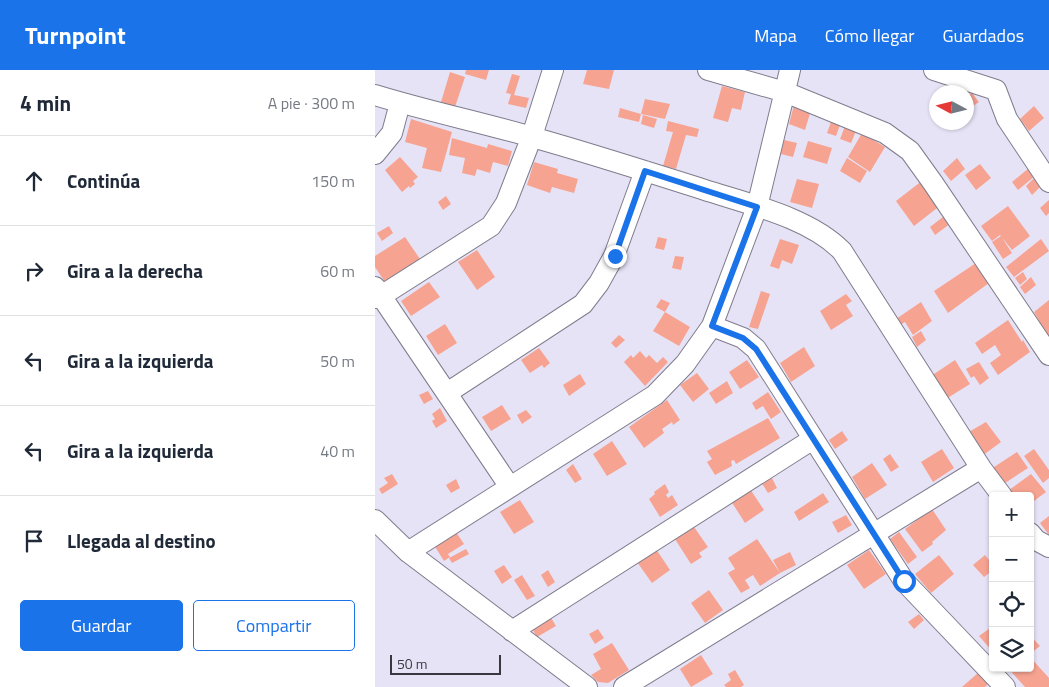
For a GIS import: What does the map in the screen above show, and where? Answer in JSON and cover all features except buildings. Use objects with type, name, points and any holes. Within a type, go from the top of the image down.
[{"type":"street","points":[[510,487],[447,392],[377,294],[491,226],[506,203],[532,136],[553,70]]},
{"type":"street","points":[[708,70],[785,92],[885,133],[910,151],[1049,355]]},
{"type":"street","points":[[408,552],[655,395],[685,364],[712,326],[757,207],[790,70]]},
{"type":"street","points":[[934,70],[967,75],[996,90],[1007,119],[1049,182]]},
{"type":"street","points":[[375,95],[532,136],[645,171],[757,207],[808,226],[830,239],[842,251],[981,468],[999,492]]},
{"type":"street","points":[[375,154],[392,133],[400,103]]},
{"type":"street","points":[[447,392],[583,304],[599,283],[615,256],[645,171]]},
{"type":"street","points":[[712,326],[743,338],[756,349],[904,581],[1005,687]]},
{"type":"street","points":[[512,631],[813,439]]},
{"type":"street","points":[[624,687],[981,468]]},
{"type":"street","points":[[375,520],[408,552],[587,687]]},
{"type":"street","points":[[1033,537],[1049,547]]},
{"type":"route","points":[[615,256],[645,171],[757,207],[712,326],[743,338],[756,349],[904,581]]}]
